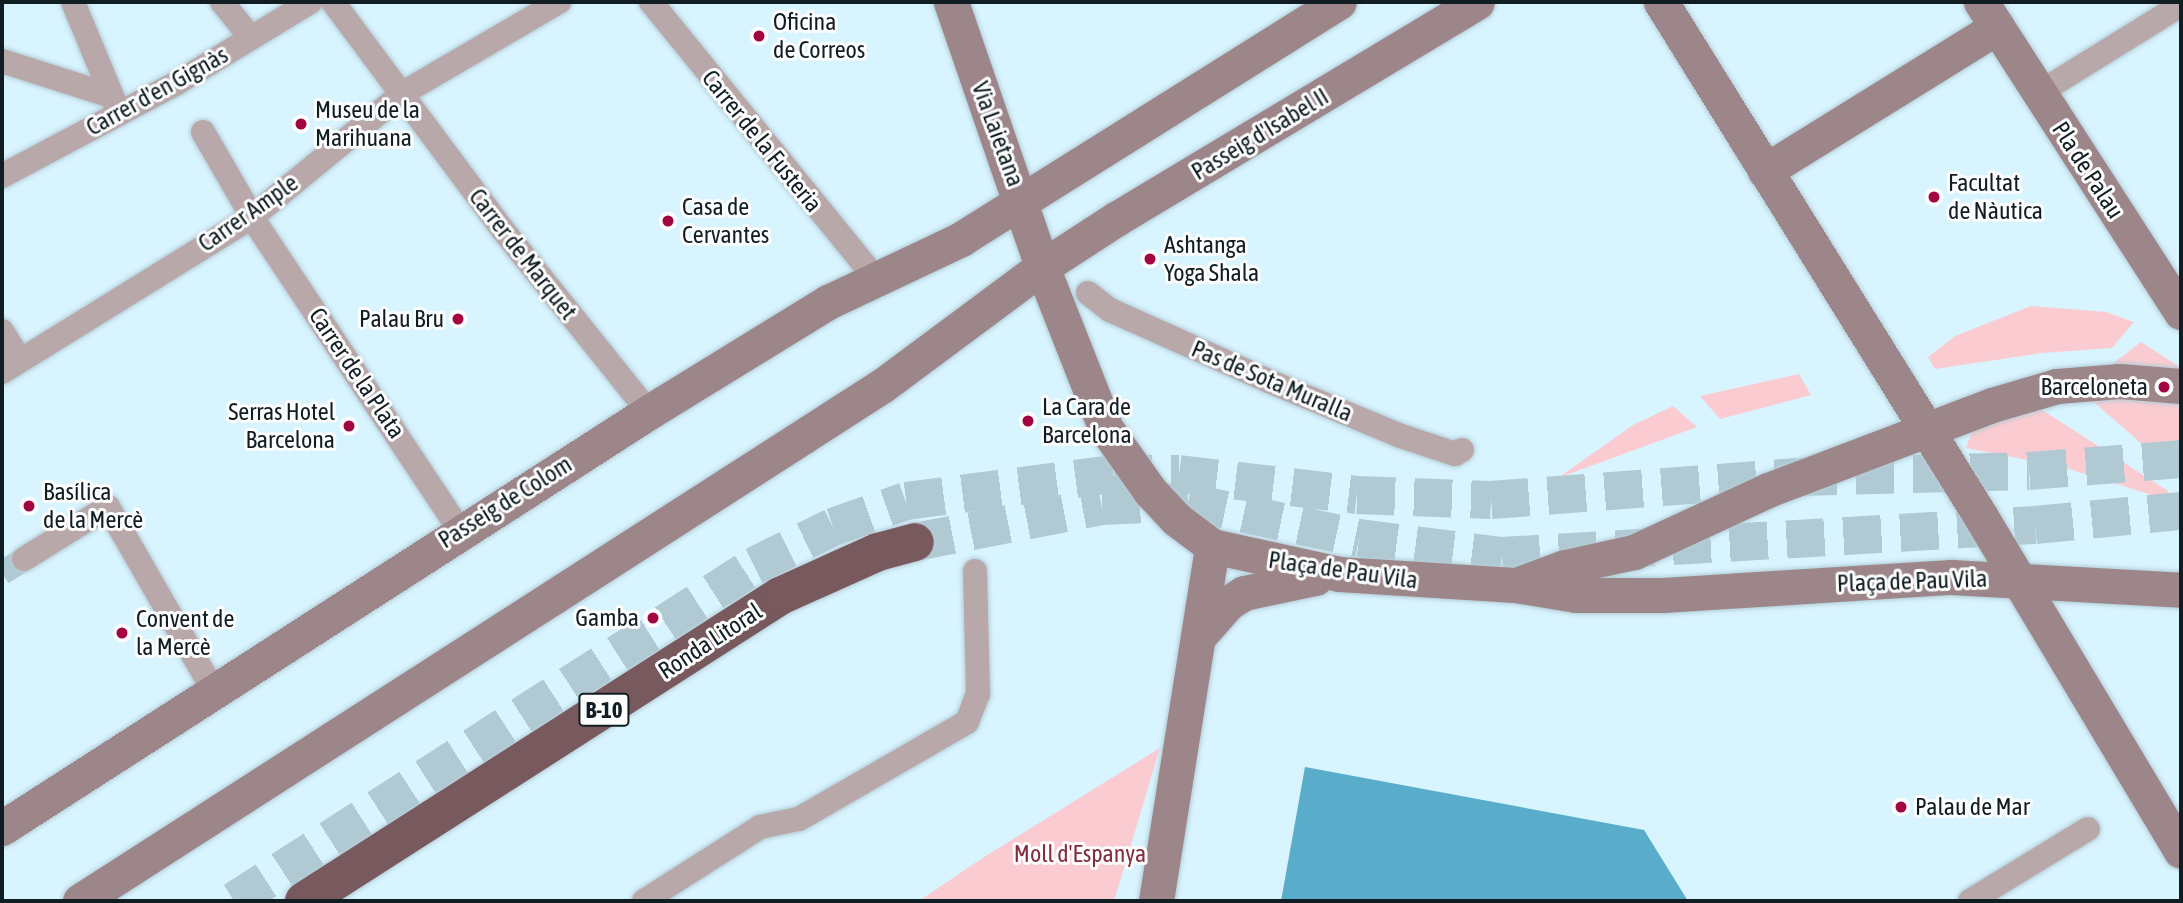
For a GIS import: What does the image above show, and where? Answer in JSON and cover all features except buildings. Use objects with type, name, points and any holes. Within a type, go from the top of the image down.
[{"type":"highway","name":"Ronda Litoral","points":[[304,901],[780,596],[878,552],[915,542]]},
{"type":"main road","name":"Via Laietana","points":[[951,2],[1021,199],[1042,267]]},
{"type":"main road","points":[[1021,199],[1339,2]]},
{"type":"main road","name":"Passeig d'Isabel II","points":[[1042,267],[1477,2]]},
{"type":"main road","points":[[1661,2],[1926,428]]},
{"type":"main road","name":"Pla de Palau","points":[[1765,171],[1989,14],[2181,312]]},
{"type":"main road","name":"Passeig de Colom","points":[[2,828],[460,531],[649,412],[828,302],[961,239],[1021,199]]},
{"type":"main road","points":[[80,901],[883,385],[1042,267]]},
{"type":"main road","name":"Plaça de Pau Vila","points":[[1042,267],[1114,446],[1176,519],[1213,546],[1339,574],[1515,585],[1576,595],[1663,595],[1905,578],[2016,580],[2181,590]]},
{"type":"main road","name":"Plaça de Pau Vila","points":[[1515,585],[1565,567],[1634,552],[1768,490],[1926,428],[2057,386],[2120,381],[2181,386]]},
{"type":"main road","name":"Plaça de Pau Vila","points":[[1926,428],[2181,850]]},
{"type":"main road","points":[[1156,901],[1213,546]]},
{"type":"main road","points":[[1200,635],[1228,603],[1244,593],[1339,574]]},
{"type":"street","points":[[73,2],[116,104]]},
{"type":"street","points":[[222,2],[251,38]]},
{"type":"street","name":"Carrer d'en Gignàs","points":[[2,176],[116,104],[251,38],[310,2]]},
{"type":"street","name":"Carrer de Marquet","points":[[334,2],[509,238],[649,412]]},
{"type":"street","name":"Carrer Ample","points":[[11,365],[252,217],[403,93],[559,2]]},
{"type":"street","name":"Carrer de la Fusteria","points":[[651,2],[876,279]]},
{"type":"street","points":[[2039,93],[2181,5]]},
{"type":"street","points":[[2,61],[116,104]]},
{"type":"street","name":"Carrer de la Plata","points":[[203,132],[252,217],[460,531]]},
{"type":"street","name":"Pas de Sota Muralla","points":[[1088,293],[1110,310],[1271,382],[1401,436],[1455,454],[1462,450]]},
{"type":"street","points":[[2,331],[11,365]]},
{"type":"street","points":[[24,559],[108,506],[205,676]]},
{"type":"street","points":[[644,901],[761,827],[799,819],[967,722],[978,694],[975,571]]},
{"type":"street","points":[[1970,901],[2088,829]]},
{"type":"green space","points":[[2031,306],[2106,312],[2134,322],[2112,348],[2042,353],[1935,369],[1928,357],[1955,336]]},
{"type":"green space","points":[[2141,342],[2181,368],[2181,374],[2107,368]]},
{"type":"green space","points":[[1799,374],[1811,395],[1720,419],[1700,396]]},
{"type":"green space","points":[[2088,397],[2181,400],[2181,478]]},
{"type":"green space","points":[[1673,406],[1697,427],[1558,478],[1633,425]]},
{"type":"green space","points":[[2036,406],[2168,491],[2174,502],[2063,467],[1966,448],[1972,431]]},
{"type":"green space","name":"Moll d'Espanya","points":[[1160,748],[1114,901],[919,901],[984,857]]},
{"type":"water","points":[[1305,767],[1644,830],[1688,901],[1281,901]]},
{"type":"tunnel","points":[[234,901],[754,566],[833,527],[906,501],[1114,474],[1179,474],[1357,495],[1491,500],[1799,477],[2029,471],[2181,459]]},
{"type":"tunnel","points":[[915,542],[1102,506],[1188,502],[1359,538],[1502,556],[2035,525],[2181,511]]},
{"type":"tunnel","points":[[2,573],[24,559]]},
{"type":"place","name":"Oficina de Correos","points":[[759,36]]},
{"type":"place","name":"Museu de la Marihuana","points":[[301,124]]},
{"type":"place","name":"Facultat de Nàutica","points":[[1934,197]]},
{"type":"place","name":"Casa de Cervantes","points":[[668,221]]},
{"type":"place","name":"Ashtanga Yoga Shala","points":[[1150,259]]},
{"type":"place","name":"Palau Bru","points":[[458,319]]},
{"type":"place","name":"Barceloneta","points":[[2164,387]]},
{"type":"place","name":"La Cara de Barcelona","points":[[1028,421]]},
{"type":"place","name":"Serras Hotel Barcelona","points":[[349,426]]},
{"type":"place","name":"Basílica de la Mercè","points":[[29,506]]},
{"type":"place","name":"Gamba","points":[[653,618]]},
{"type":"place","name":"Convent de la Mercè","points":[[122,633]]},
{"type":"place","name":"Palau de Mar","points":[[1901,807]]}]
